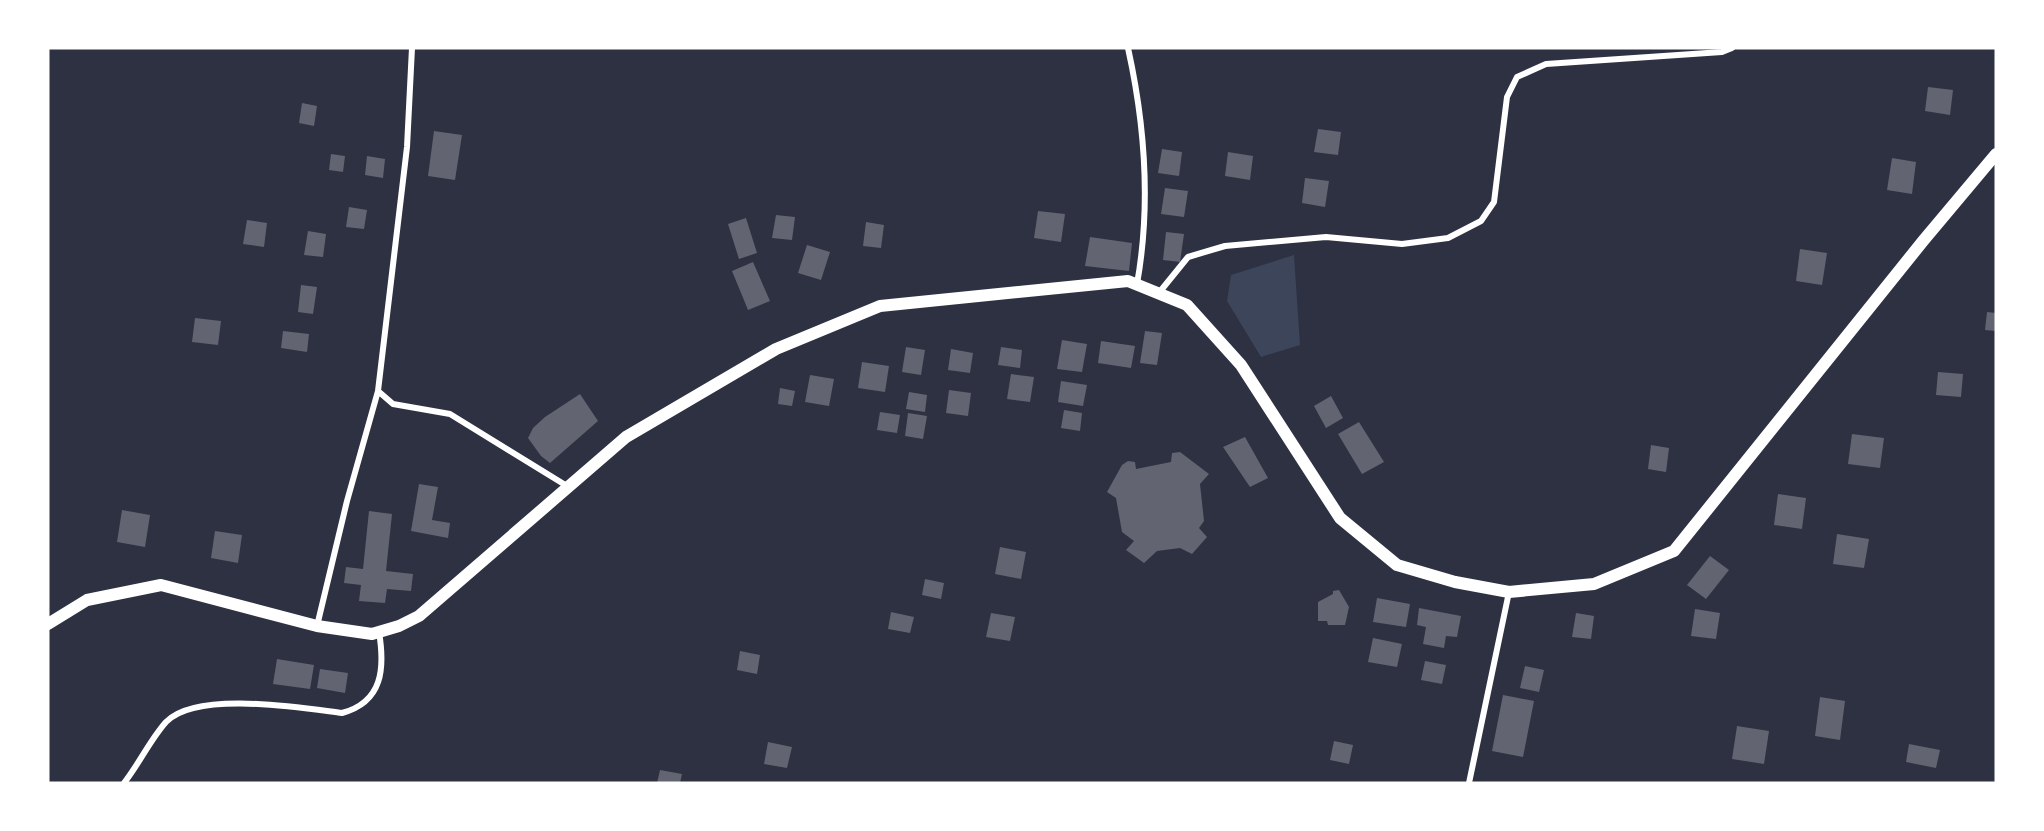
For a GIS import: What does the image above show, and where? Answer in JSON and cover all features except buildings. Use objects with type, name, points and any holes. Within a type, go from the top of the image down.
[{"type":"main road","points":[[48,624],[87,600],[161,585],[317,626],[372,634],[399,626],[419,615],[626,437],[776,349],[880,306],[1128,281],[1187,305],[1241,365],[1340,518],[1397,565],[1455,582],[1509,592],[1594,584],[1674,551],[1915,250],[1996,154]]},
{"type":"street","points":[[317,626],[347,501],[378,391],[406,147],[412,48]]},
{"type":"street","points":[[1128,48],[1136,82],[1147,191],[1137,284]]},
{"type":"street","points":[[1158,295],[1188,257],[1225,246],[1326,237],[1402,244],[1448,238],[1481,221],[1494,202],[1507,97],[1517,77],[1546,64],[1722,52],[1732,48]]},
{"type":"street","points":[[378,391],[393,404],[450,414],[567,486]]},
{"type":"street","points":[[1469,783],[1509,592]]},
{"type":"street","points":[[124,783],[167,720],[202,706],[223,702],[342,712],[358,709],[373,694],[380,678],[384,660],[379,632]]},
{"type":"shaded area","points":[[1294,255],[1300,345],[1261,357],[1227,301],[1231,275]]}]
